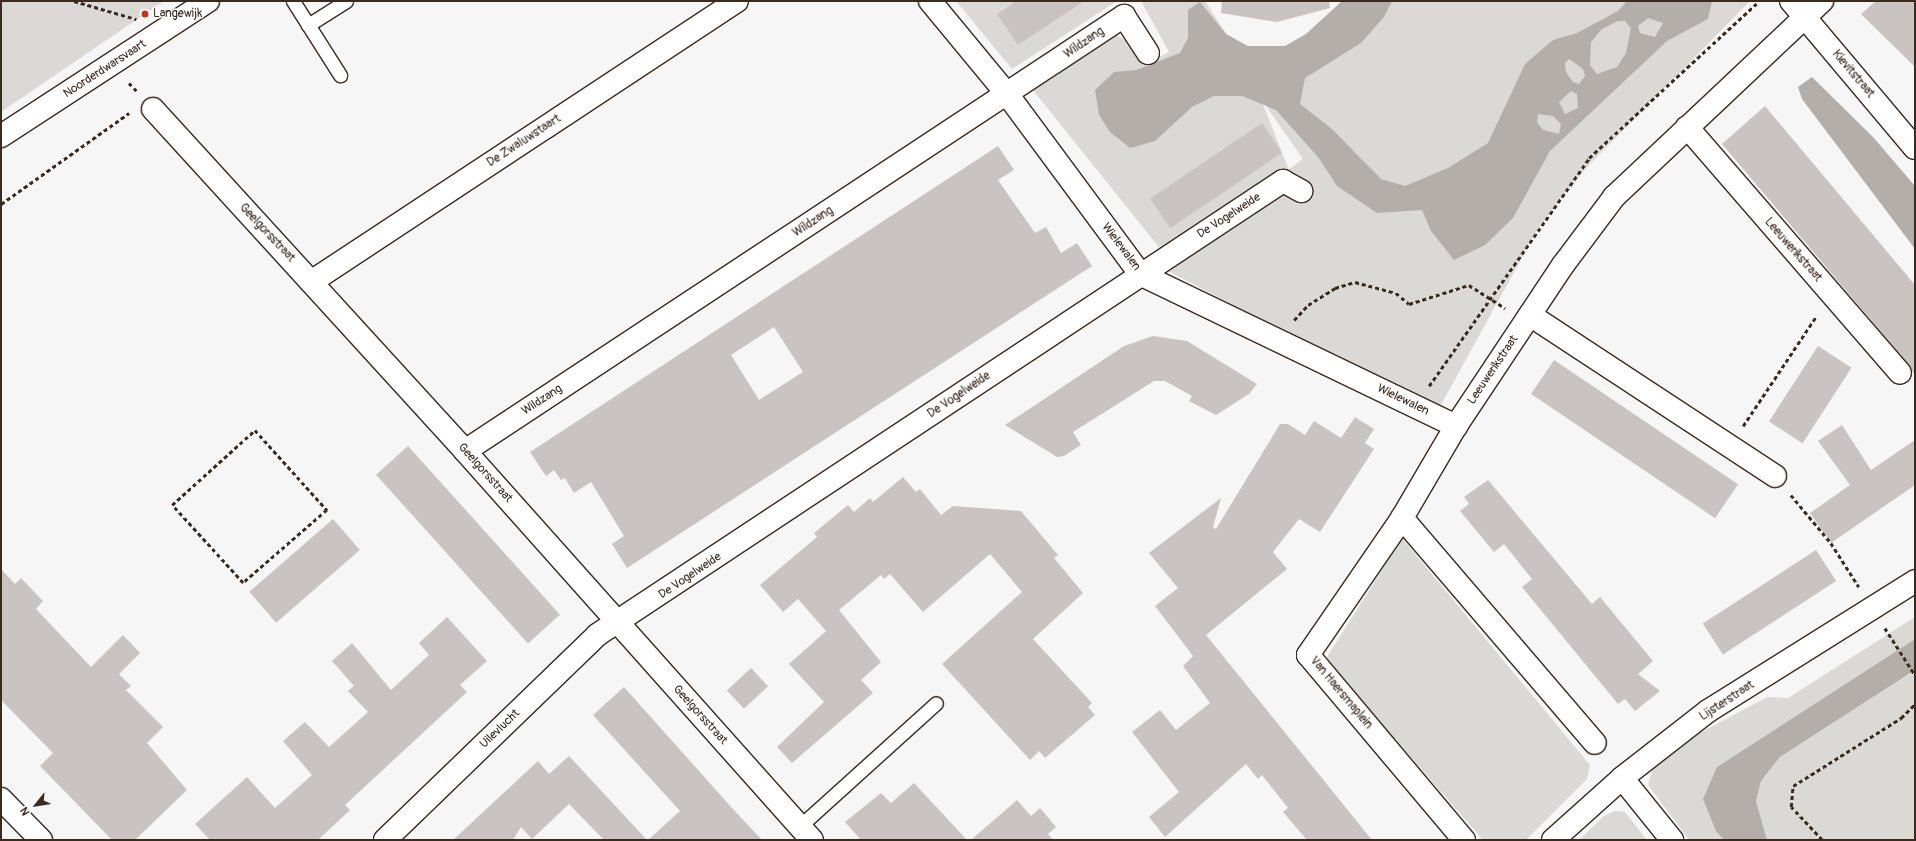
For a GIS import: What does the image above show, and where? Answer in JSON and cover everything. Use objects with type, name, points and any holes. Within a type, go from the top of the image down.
[{"type":"street","name":"Noorderdwarsvaart","points":[[1,136],[154,38],[208,1]]},
{"type":"street","name":"De Zwaluwstaart","points":[[311,282],[737,1]]},
{"type":"street","name":"Wielewalen","points":[[930,1],[1007,94],[1140,274],[1456,426]]},
{"type":"street","name":"Leeuwerikstraat","points":[[1456,426],[1527,319],[1614,197],[1687,127],[1798,9],[1822,1]]},
{"type":"street","name":"Kievitstraat","points":[[1798,9],[1915,148]]},
{"type":"street","name":"Wildzang","points":[[465,451],[1124,16],[1148,53]]},
{"type":"street","name":"Geelgorsstraat","points":[[149,105],[465,451],[808,836]]},
{"type":"street","name":"Leeuwerikstraat","points":[[1687,127],[1900,373]]},
{"type":"street","name":"De Vogelweide","points":[[619,623],[1140,274],[1284,181],[1301,191]]},
{"type":"street","points":[[1527,319],[1730,446],[1775,476]]},
{"type":"street","name":"Van Haersmaplein","points":[[1456,426],[1402,518],[1308,655],[1464,840]]},
{"type":"street","points":[[1402,518],[1595,744]]},
{"type":"street","name":"Lijsterstraat","points":[[1553,840],[1622,778],[1708,711],[1915,581]]},
{"type":"street","name":"Uilevlucht","points":[[385,840],[597,635],[619,623]]},
{"type":"street","points":[[1622,778],[1672,840]]},
{"type":"street","points":[[1,799],[41,840]]},
{"type":"lane","points":[[294,1],[340,75]]},
{"type":"lane","points":[[308,25],[346,1]]},
{"type":"lane","points":[[808,836],[936,703]]},
{"type":"path","points":[[74,1],[134,17],[154,38]]},
{"type":"path","points":[[1415,406],[1490,296],[1589,158],[1759,1]]},
{"type":"path","points":[[1,204],[149,105],[113,64]]},
{"type":"path","points":[[1277,340],[1308,305],[1335,288],[1356,282],[1396,293],[1409,304],[1469,285],[1527,319]]},
{"type":"path","points":[[1730,446],[1831,295]]},
{"type":"path","points":[[255,430],[327,510],[243,583],[172,505],[255,430]]},
{"type":"path","points":[[1775,476],[1831,543],[1872,608]]},
{"type":"path","points":[[1886,630],[1915,675]]},
{"type":"path","points":[[1822,840],[1791,807],[1793,786],[1900,718],[1915,704]]},
{"type":"shaded area","points":[[1,1],[164,1],[1,112]]},
{"type":"shaded area","points":[[956,1],[1117,1],[1012,69]]},
{"type":"shaded area","points":[[1141,1],[1205,1],[1251,72],[1316,34],[1349,1],[1750,1],[1586,168],[1539,227],[1437,412],[1147,260],[1162,251],[1032,89],[1117,35],[1129,42],[1145,65],[1169,52]],"holes":[[[1261,99],[1303,159],[1289,169],[1288,168]]]},
{"type":"shaded area","points":[[1342,1],[1392,1],[1384,17],[1361,43],[1305,78],[1300,104],[1332,129],[1381,179],[1405,186],[1448,168],[1488,143],[1525,64],[1553,40],[1577,33],[1618,11],[1627,1],[1712,1],[1708,19],[1667,41],[1550,151],[1513,218],[1485,245],[1454,260],[1431,231],[1422,210],[1377,213],[1337,186],[1318,157],[1276,110],[1242,96],[1214,96],[1192,107],[1155,141],[1130,148],[1110,132],[1099,115],[1095,90],[1114,72],[1136,70],[1180,53],[1188,38],[1188,10],[1200,2],[1226,34],[1248,46],[1285,46],[1306,34]],"holes":[[[1648,18],[1663,23],[1655,37],[1640,33],[1638,26]],[[1618,21],[1625,21],[1631,28],[1626,53],[1617,67],[1597,74],[1590,65],[1591,42],[1602,29]],[[1569,59],[1583,69],[1585,76],[1579,84],[1573,82],[1566,72],[1565,63]],[[1571,91],[1577,94],[1578,108],[1565,114],[1559,102]],[[1538,114],[1553,116],[1561,124],[1559,134],[1543,130],[1537,122]]]},
{"type":"shaded area","points":[[1812,77],[1873,137],[1915,186],[1915,249],[1802,99],[1798,87]]},
{"type":"shaded area","points":[[1402,538],[1590,765],[1587,779],[1526,840],[1483,840],[1334,669],[1327,657]]},
{"type":"shaded area","points":[[1915,617],[1915,639],[1717,767],[1724,840],[1689,840],[1648,785],[1653,767],[1700,733],[1767,697],[1788,698]]},
{"type":"shaded area","points":[[1915,639],[1915,670],[1780,757],[1761,781],[1756,801],[1767,840],[1724,840],[1716,831],[1703,799],[1717,767]]},
{"type":"shaded area","points":[[1915,670],[1915,840],[1767,840],[1756,801],[1761,781],[1780,757]]},
{"type":"shaded area","points":[[1615,811],[1625,812],[1647,840],[1579,840],[1604,816]]},
{"type":"building","points":[[1017,1],[1084,1],[1018,45],[997,14]]},
{"type":"building","points":[[1222,1],[1329,1],[1330,8],[1277,22],[1221,13]]},
{"type":"building","points":[[1876,1],[1915,1],[1915,67],[1861,14]]},
{"type":"building","points":[[1765,106],[1915,285],[1915,376],[1909,365],[1722,144]]},
{"type":"building","points":[[1262,123],[1282,153],[1170,228],[1150,198]]},
{"type":"building","points":[[998,146],[1014,170],[998,180],[1035,233],[1046,227],[1061,253],[1077,243],[1092,266],[627,568],[612,544],[624,536],[591,482],[574,493],[565,478],[561,480],[554,470],[546,476],[530,452]],"holes":[[[774,327],[803,372],[759,400],[731,355]]]},
{"type":"building","points":[[1153,336],[1187,341],[1257,384],[1249,394],[1216,415],[1189,401],[1192,396],[1165,381],[1154,381],[1073,432],[1081,445],[1064,456],[1057,457],[1005,425],[1124,346]]},
{"type":"building","points":[[1818,346],[1852,368],[1803,443],[1769,421]]},
{"type":"building","points":[[1554,360],[1738,484],[1715,518],[1531,394]]},
{"type":"building","points":[[1355,417],[1374,429],[1365,443],[1374,449],[1320,532],[1299,519],[1273,552],[1287,569],[1206,635],[1372,840],[1307,840],[1283,812],[1288,808],[1262,775],[1258,779],[1246,764],[1165,837],[1149,817],[1179,792],[1132,732],[1160,710],[1176,730],[1210,703],[1183,666],[1193,656],[1155,606],[1178,588],[1149,553],[1221,498],[1213,527],[1216,529],[1280,424],[1288,424],[1305,435],[1314,421],[1341,438]]},
{"type":"building","points":[[1842,425],[1871,470],[1915,440],[1915,485],[1831,543],[1810,513],[1850,485],[1818,441]]},
{"type":"building","points":[[408,446],[560,615],[528,643],[376,475]]},
{"type":"building","points":[[903,477],[916,492],[920,489],[941,515],[953,506],[1021,511],[1058,555],[1054,558],[1083,593],[1033,639],[1092,703],[1088,707],[1095,715],[1045,758],[1039,751],[1030,760],[942,664],[1022,592],[990,554],[923,612],[890,574],[884,579],[881,575],[839,610],[881,662],[861,680],[873,693],[792,763],[777,747],[824,702],[789,664],[826,631],[798,599],[783,612],[760,585],[817,537],[814,533],[848,505],[854,512],[870,498],[873,502]]},
{"type":"building","points":[[1488,480],[1592,604],[1600,597],[1653,661],[1638,674],[1660,691],[1635,711],[1625,699],[1618,704],[1522,587],[1532,579],[1504,544],[1494,552],[1460,511],[1469,504],[1464,497]]},
{"type":"building","points":[[333,519],[360,550],[276,623],[249,592]]},
{"type":"building","points":[[1816,550],[1836,581],[1723,655],[1703,624]]},
{"type":"building","points":[[1,569],[15,584],[21,578],[43,601],[36,609],[91,667],[123,635],[140,653],[119,674],[131,686],[126,690],[163,727],[147,743],[187,790],[135,840],[112,840],[40,766],[53,753],[1,700]]},
{"type":"building","points":[[447,617],[487,661],[460,685],[467,692],[345,805],[350,810],[318,840],[210,840],[195,824],[247,777],[275,808],[312,775],[283,741],[305,722],[329,747],[368,712],[348,691],[354,686],[332,661],[352,643],[391,690],[429,655],[419,643]]},
{"type":"building","points":[[751,668],[768,686],[744,709],[727,691]]},
{"type":"building","points":[[624,687],[762,840],[648,840],[680,811],[593,715]]},
{"type":"building","points":[[569,756],[647,840],[604,840],[569,804],[532,839],[521,827],[513,840],[453,840],[538,761],[549,774]]},
{"type":"building","points":[[914,783],[967,840],[861,840],[845,822],[881,793],[891,803]]},
{"type":"building","points":[[1017,800],[1031,816],[1040,808],[1056,827],[1048,834],[1053,840],[971,840]]},
{"type":"place","name":"Langewijk","points":[[145,14]]}]
